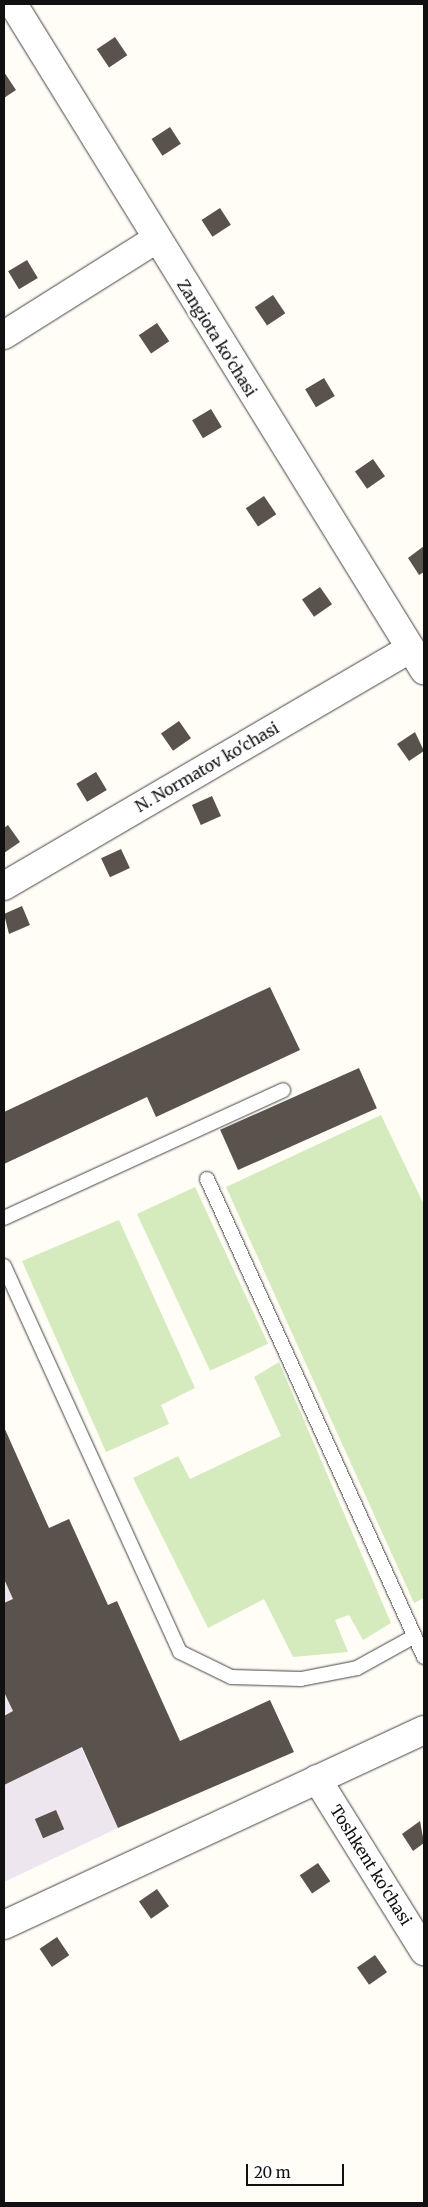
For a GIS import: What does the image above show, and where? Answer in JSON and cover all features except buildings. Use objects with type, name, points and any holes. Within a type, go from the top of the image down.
[{"type":"street","name":"Zangiota ko'chasi","points":[[13,4],[155,240],[417,659]]},
{"type":"street","points":[[4,335],[155,240]]},
{"type":"street","name":"N. Normatov ko'chasi","points":[[4,886],[417,659]]},
{"type":"street","points":[[4,1925],[424,1730]]},
{"type":"street","name":"Toshkent ko'chasi","points":[[317,1779],[424,1951]]},
{"type":"lane","points":[[4,1218],[283,1090]]},
{"type":"lane","points":[[207,1179],[424,1657]]},
{"type":"lane","points":[[4,1266],[180,1652],[231,1676],[301,1679],[357,1668],[415,1636]]},
{"type":"shaded area","points":[[4,1579],[118,1828],[4,1882]]},
{"type":"green space","points":[[381,1115],[424,1205],[424,1598],[414,1603],[226,1187]]},
{"type":"green space","points":[[195,1187],[268,1344],[210,1371],[137,1214]]},
{"type":"green space","points":[[119,1220],[195,1388],[161,1405],[169,1424],[106,1452],[22,1261]]},
{"type":"green space","points":[[279,1362],[391,1623],[363,1640],[349,1615],[335,1620],[348,1652],[293,1657],[264,1599],[208,1628],[133,1478],[178,1456],[190,1479],[281,1436],[254,1377]]}]
